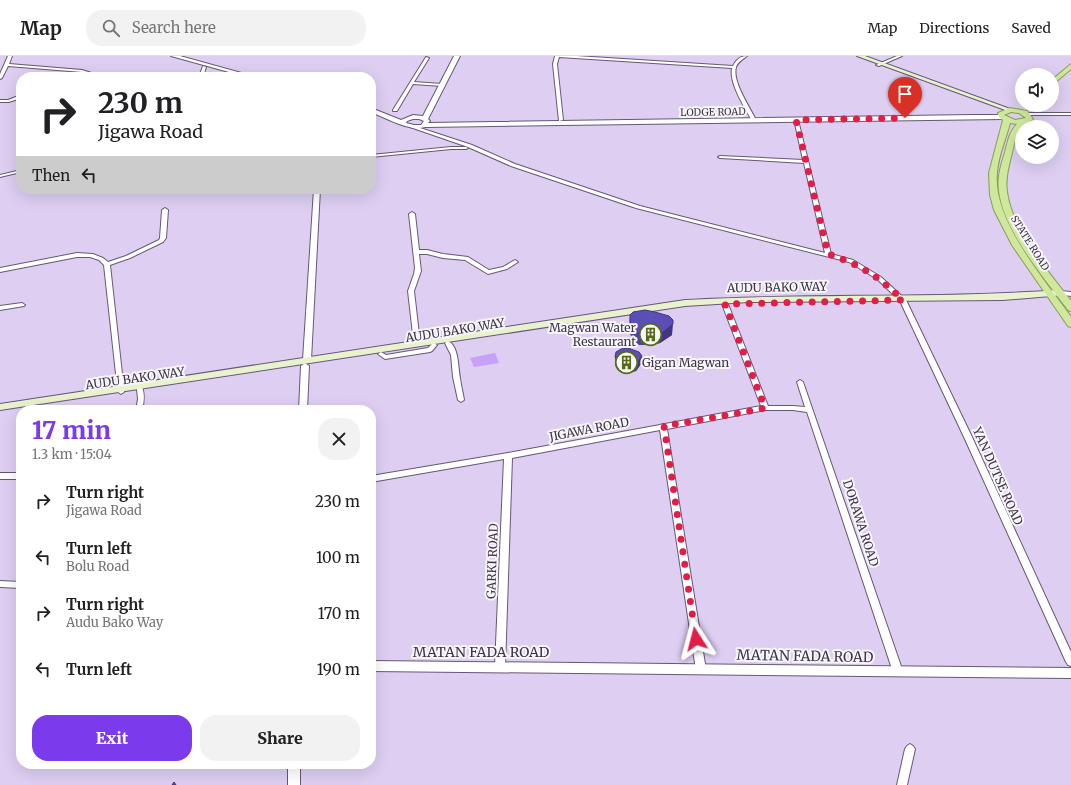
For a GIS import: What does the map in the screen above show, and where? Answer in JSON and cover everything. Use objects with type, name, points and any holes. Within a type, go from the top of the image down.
[{"type":"main road","points":[[854,56],[1012,110],[1027,117]]},
{"type":"main road","points":[[860,56],[879,64]]},
{"type":"main road","points":[[1059,78],[1070,70]]},
{"type":"main road","points":[[1059,82],[1070,70]]},
{"type":"main road","points":[[908,74],[983,103],[1003,116],[1015,121],[1027,117]]},
{"type":"main road","points":[[1003,116],[1015,109]]},
{"type":"main road","name":"STATE ROAD","points":[[1028,112],[1027,117],[1018,126],[1014,133],[1004,171],[1004,201],[1020,234],[1071,308]]},
{"type":"main road","name":"STATE ROAD","points":[[1003,116],[994,173],[995,202],[1016,245],[1062,296],[1071,324]]},
{"type":"main road","name":"AUDU BAKO WAY","points":[[35,405],[121,390],[140,390],[416,344],[685,303],[749,299],[1062,296]]},
{"type":"main road","name":"AUDU BAKO WAY","points":[[0,407],[306,363],[381,354],[648,312],[725,304],[901,298]]},
{"type":"main road","name":"AUDU BAKO WAY","points":[[0,411],[16,408]]},
{"type":"street","points":[[0,78],[10,56]]},
{"type":"street","points":[[166,56],[222,72]]},
{"type":"street","points":[[174,56],[234,72]]},
{"type":"street","points":[[412,127],[423,120],[457,56]]},
{"type":"street","points":[[561,120],[555,64],[557,56],[734,67]]},
{"type":"street","points":[[745,56],[734,67],[733,72],[736,82],[753,118]]},
{"type":"street","points":[[879,64],[900,56]]},
{"type":"street","points":[[396,110],[427,58]]},
{"type":"street","points":[[7,65],[85,72]]},
{"type":"street","points":[[202,72],[204,67]]},
{"type":"street","points":[[411,83],[442,86]]},
{"type":"street","points":[[0,101],[10,101],[16,98]]},
{"type":"street","points":[[376,108],[423,120],[470,146]]},
{"type":"street","points":[[376,112],[403,124],[470,146],[513,165],[638,207],[851,261],[879,278],[901,298]]},
{"type":"street","points":[[1027,117],[1046,114],[1071,114]]},
{"type":"street","name":"LODGE ROAD","points":[[423,120],[452,122],[1003,116]]},
{"type":"street","name":"LODGE ROAD","points":[[423,120],[796,120],[1003,116]]},
{"type":"street","points":[[403,124],[404,120],[423,120]]},
{"type":"street","points":[[796,120],[828,254]]},
{"type":"street","points":[[376,156],[451,148],[477,149]]},
{"type":"street","points":[[720,157],[805,162]]},
{"type":"street","points":[[0,176],[16,172]]},
{"type":"street","points":[[303,405],[317,194]]},
{"type":"street","points":[[107,264],[128,257],[161,241],[163,238],[165,210]]},
{"type":"street","points":[[412,214],[418,273],[411,291],[416,344]]},
{"type":"street","points":[[417,252],[427,252],[443,256],[466,258],[488,272],[505,268],[515,262]]},
{"type":"street","points":[[0,270],[77,255],[91,255],[101,259],[107,264],[121,390]]},
{"type":"street","name":"YAN DUTSE ROAD","points":[[901,298],[968,437],[1071,662]]},
{"type":"street","points":[[725,304],[765,408]]},
{"type":"street","points":[[0,308],[22,305]]},
{"type":"street","points":[[448,343],[454,355],[456,377],[461,400]]},
{"type":"street","name":"DORAWA ROAD","points":[[800,382],[898,672]]},
{"type":"street","points":[[140,390],[140,405]]},
{"type":"street","name":"JIGAWA ROAD","points":[[376,478],[508,456],[765,408],[786,407],[810,410]]},
{"type":"street","points":[[664,426],[701,670]]},
{"type":"street","name":"GARKI ROAD","points":[[500,667],[508,456]]},
{"type":"street","points":[[0,476],[16,476]]},
{"type":"street","points":[[0,584],[16,585]]},
{"type":"street","name":"MATAN FADA ROAD","points":[[376,666],[1071,673]]},
{"type":"street","points":[[902,785],[910,749]]},
{"type":"street","points":[[294,769],[294,785]]},
{"type":"shaded area","points":[[495,353],[499,363],[474,367],[470,358]]},
{"type":"building","points":[[645,310],[669,316],[673,320],[673,324],[662,333],[640,334],[634,329],[630,322],[630,315],[633,312]]},
{"type":"building","points":[[628,348],[639,352],[642,356],[637,363],[628,364],[619,361],[615,357],[616,352],[621,349]]},
{"type":"place","name":"Magwan Water Restaurant","points":[[651,334]]},
{"type":"place","name":"Gigan Magwan","points":[[627,362]]},
{"type":"route","points":[[696,639],[664,426],[765,408],[725,304],[751,302],[903,300],[871,272],[851,261],[828,254],[796,120],[905,118]]}]
